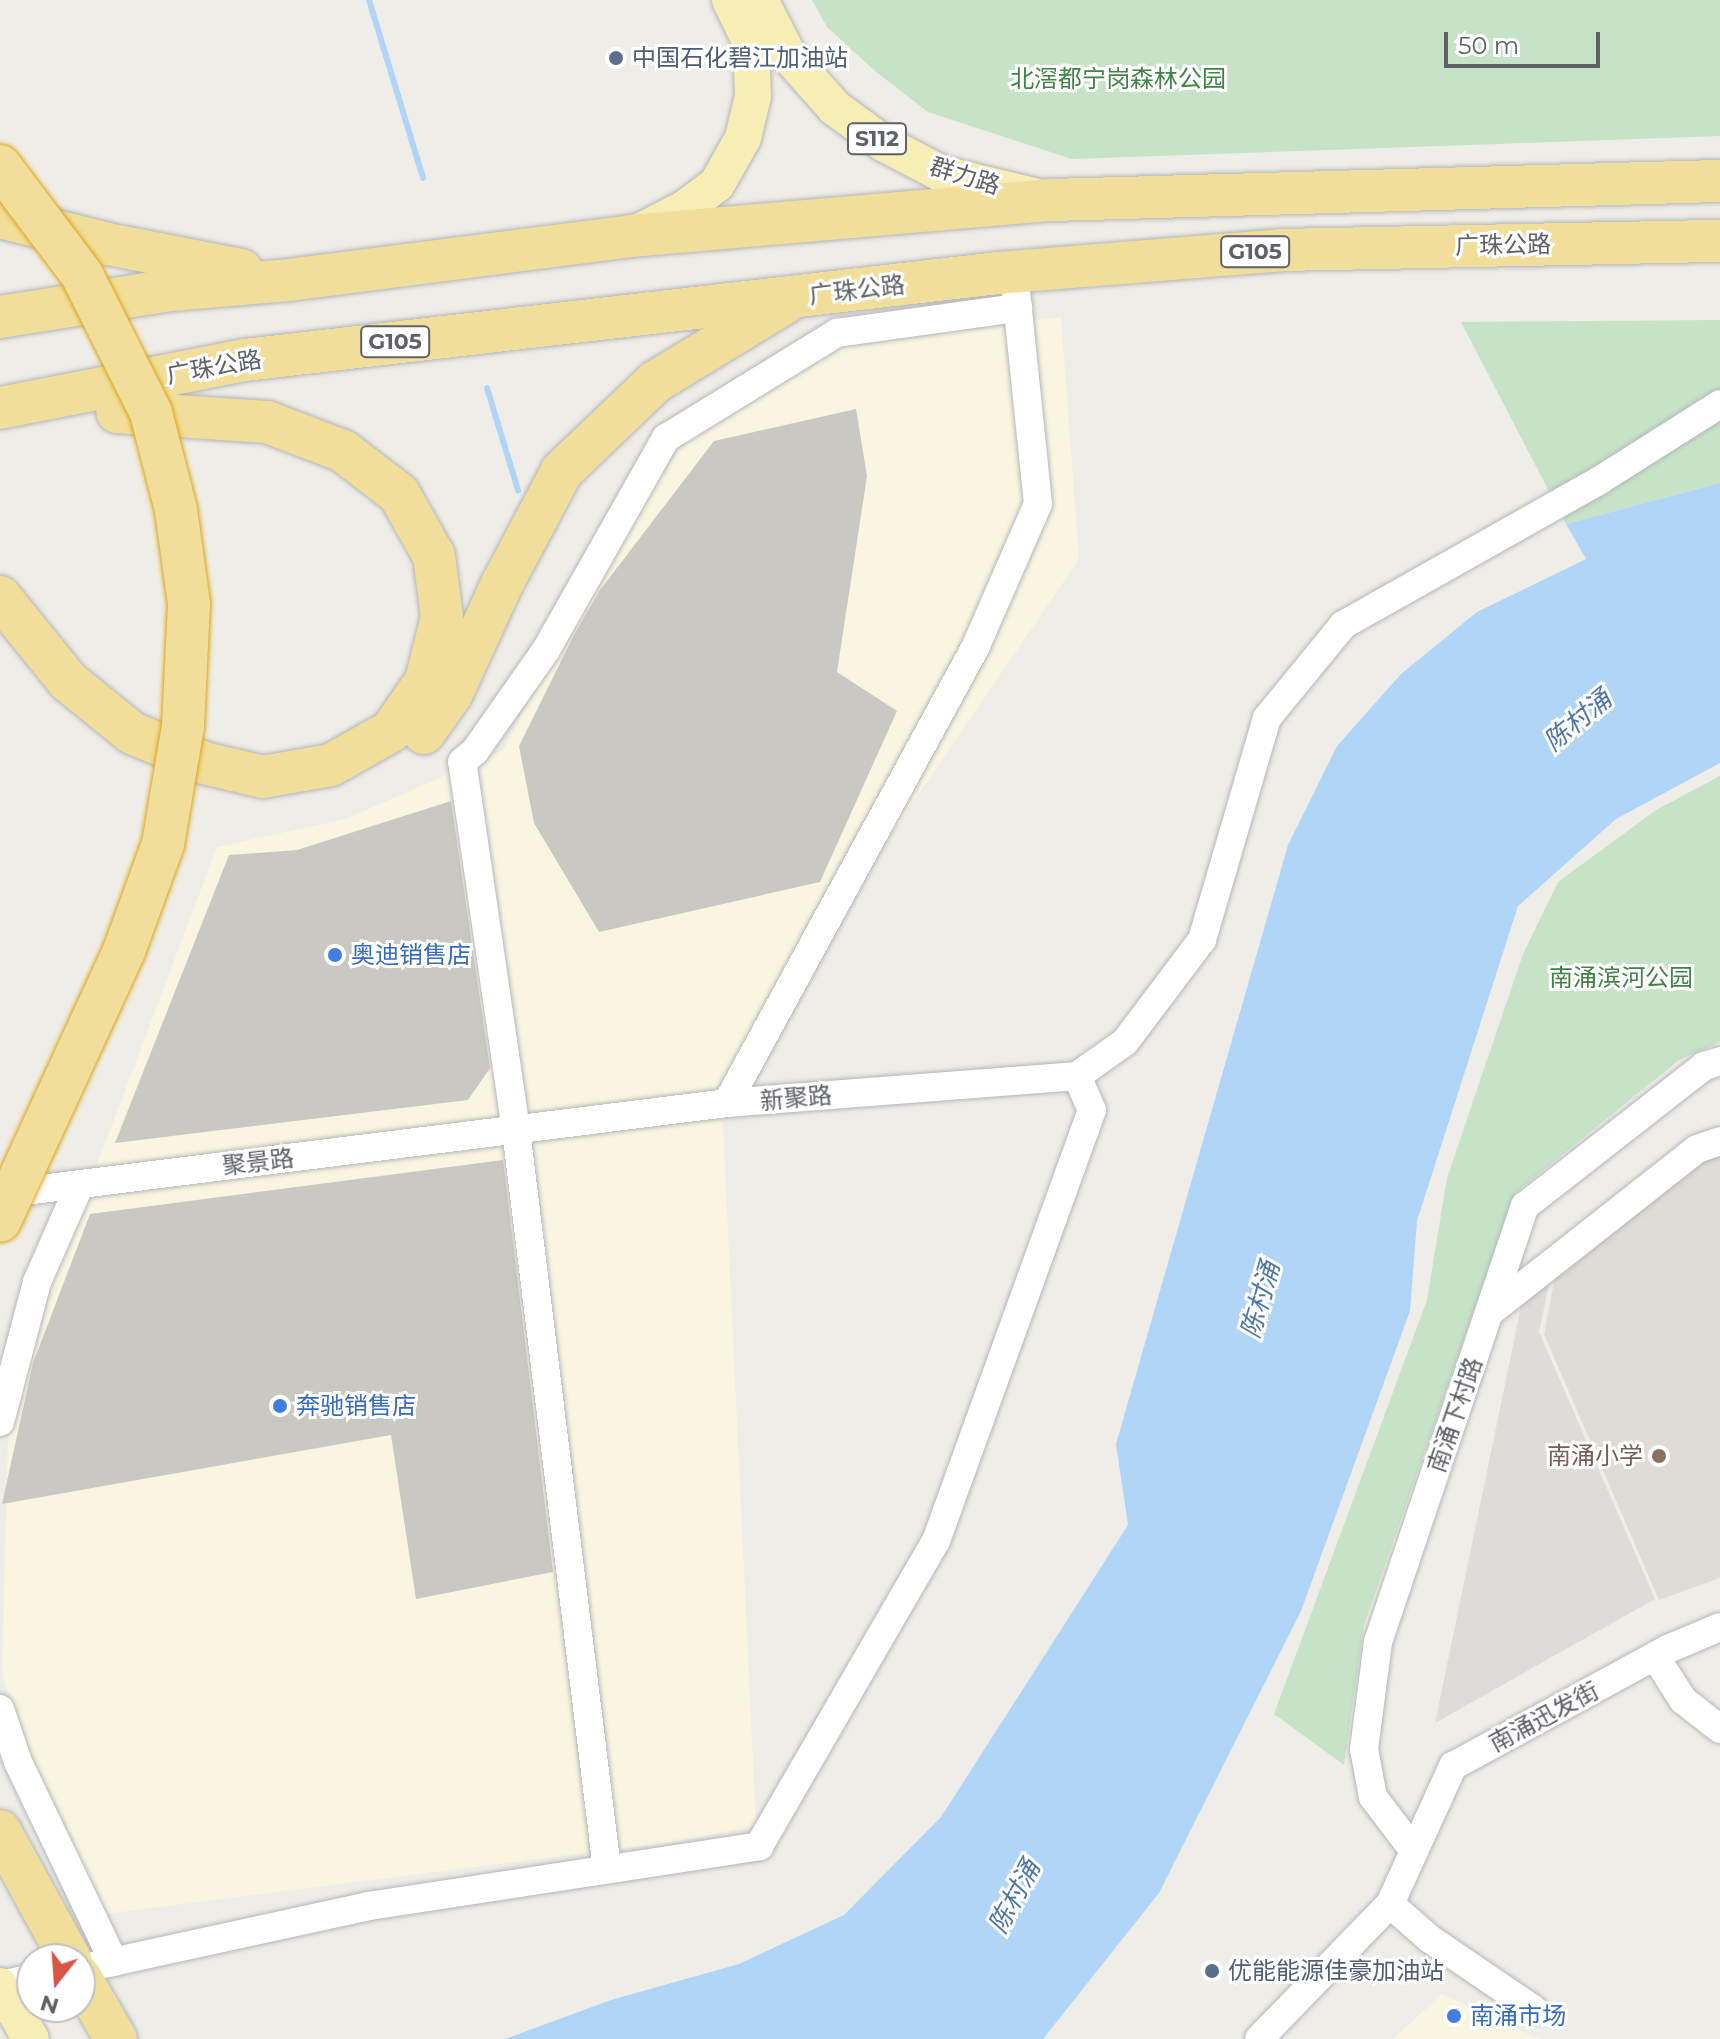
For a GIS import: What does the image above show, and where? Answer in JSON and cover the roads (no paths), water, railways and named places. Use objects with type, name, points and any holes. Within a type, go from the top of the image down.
[{"type":"highway","points":[[0,166],[82,275],[151,413],[176,510],[189,604],[183,726],[163,844],[124,951],[0,1221]]},
{"type":"highway","points":[[0,317],[171,290],[289,280],[631,236],[1051,200],[1720,181]]},
{"type":"highway","points":[[0,217],[108,244],[289,280]]},
{"type":"highway","name":"广珠公路","points":[[0,408],[245,360],[792,298],[1016,290],[1282,250],[1720,241]]},
{"type":"highway","points":[[0,643],[49,702],[117,758],[195,790],[262,806],[341,791],[411,753],[452,693],[502,584],[562,471],[655,382],[792,298]]},
{"type":"highway","points":[[0,408],[189,415],[267,422],[343,451],[399,494],[434,556],[442,617],[426,681],[391,731],[331,765],[263,777],[204,763],[132,733],[68,681],[0,597]]},
{"type":"highway","points":[[0,1831],[61,1943]]},
{"type":"highway","points":[[0,1894],[28,1943]]},
{"type":"highway","points":[[97,1969],[116,2039]]},
{"type":"main road","points":[[631,236],[684,209],[717,184],[743,138],[753,96],[751,43],[730,0]]},
{"type":"main road","name":"群力路","points":[[760,0],[788,55],[835,108],[883,143],[942,174],[1051,200]]},
{"type":"main road","points":[[0,1985],[31,2039]]},
{"type":"street","points":[[607,1869],[515,1123],[462,762],[475,751],[546,650],[666,438],[837,333],[1016,290],[1038,504],[975,648],[727,1103]]},
{"type":"street","points":[[0,1709],[9,1760],[97,1969],[369,1906],[759,1846],[936,1541],[1092,1110],[1077,1076],[1125,1042],[1202,940],[1267,718],[1343,625],[1600,480],[1720,404]]},
{"type":"street","name":"南涌下村路","points":[[1414,1851],[1373,1797],[1364,1749],[1378,1642],[1525,1206],[1704,1066],[1720,1061]]},
{"type":"street","name":"新聚路","points":[[515,1123],[1077,1076]]},
{"type":"street","name":"聚景路","points":[[0,1178],[515,1123]]},
{"type":"street","name":"聚景路","points":[[0,1195],[515,1123]]},
{"type":"street","points":[[1490,1312],[1697,1149],[1720,1141]]},
{"type":"street","points":[[0,1422],[9,1356],[80,1184]]},
{"type":"street","name":"南涌迅发街","points":[[1259,2039],[1390,1904],[1453,1766],[1655,1656],[1720,1627]]},
{"type":"street","points":[[1655,1656],[1683,1700],[1720,1729]]},
{"type":"street","points":[[1390,1904],[1430,1939],[1533,2009]]},
{"type":"water","name":"陈村涌","points":[[1720,483],[1720,763],[1616,819],[1518,906],[1417,1221],[1410,1311],[1301,1611],[1159,1893],[1043,2039],[505,2039],[611,2000],[739,1964],[844,1915],[941,1817],[1128,1525],[1116,1444],[1288,845],[1337,746],[1401,674],[1477,612],[1586,559],[1566,524]]},
{"type":"waterway","points":[[369,0],[423,178]]},
{"type":"waterway","points":[[487,388],[518,490]]},
{"type":"place","name":"中国石化碧江加油站","points":[[616,58]]},
{"type":"place","name":"奥迪销售店","points":[[335,955]]},
{"type":"place","name":"奔驰销售店","points":[[280,1406]]},
{"type":"place","name":"南涌小学","points":[[1659,1456]]},
{"type":"place","name":"优能能源佳豪加油站","points":[[1212,1971]]},
{"type":"place","name":"南涌市场","points":[[1454,2016]]},
{"type":"park label","name":"北滘都宁岗森林公园","points":[[1118,79]]},
{"type":"park label","name":"南涌滨河公园","points":[[1621,978]]}]
